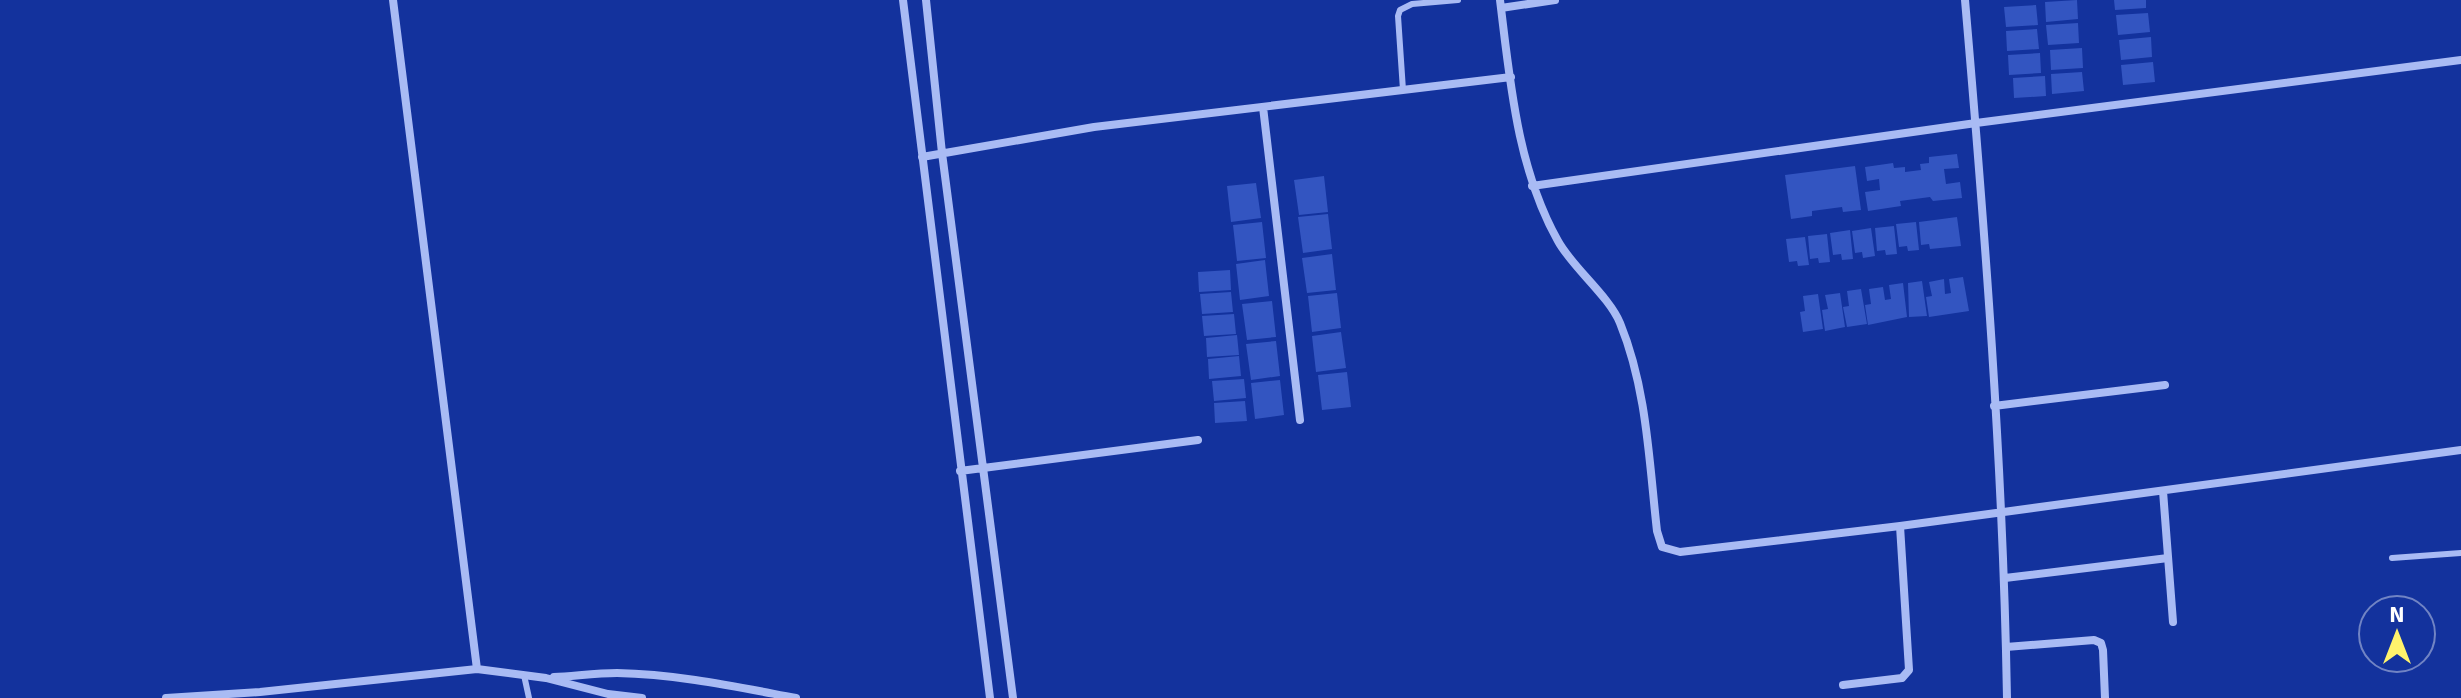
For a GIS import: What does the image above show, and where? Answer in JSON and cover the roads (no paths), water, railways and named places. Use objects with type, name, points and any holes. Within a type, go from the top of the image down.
[{"type":"street","points":[[393,0],[477,669]]},
{"type":"street","points":[[903,0],[990,698]]},
{"type":"street","points":[[926,0],[942,153],[1013,698]]},
{"type":"street","points":[[1555,0],[1500,4],[1517,121],[1532,186],[1559,243],[1618,319],[1634,362],[1643,401],[1657,531],[1662,547],[1680,552],[1900,526],[2461,450]]},
{"type":"street","points":[[1965,0],[1976,123],[2005,578],[2007,698]]},
{"type":"street","points":[[1532,186],[1976,123],[2461,60]]},
{"type":"street","points":[[922,157],[1094,127],[1511,77]]},
{"type":"street","points":[[1263,107],[1300,420]]},
{"type":"street","points":[[1994,406],[2165,385]]},
{"type":"street","points":[[960,471],[1198,440]]},
{"type":"street","points":[[2163,491],[2173,622]]},
{"type":"street","points":[[1843,685],[1902,678],[1909,670],[1900,526]]},
{"type":"street","points":[[2005,578],[2168,558]]},
{"type":"street","points":[[2006,647],[2094,640],[2101,643],[2105,698]]},
{"type":"street","points":[[166,698],[260,692],[477,669],[546,678],[608,694],[642,698]]},
{"type":"street","points":[[546,678],[616,673],[654,675],[796,698]]},
{"type":"lane","points":[[1403,90],[1400,10],[1412,4],[1458,0]]},
{"type":"lane","points":[[2392,558],[2461,553]]},
{"type":"lane","points":[[524,675],[529,698]]}]
